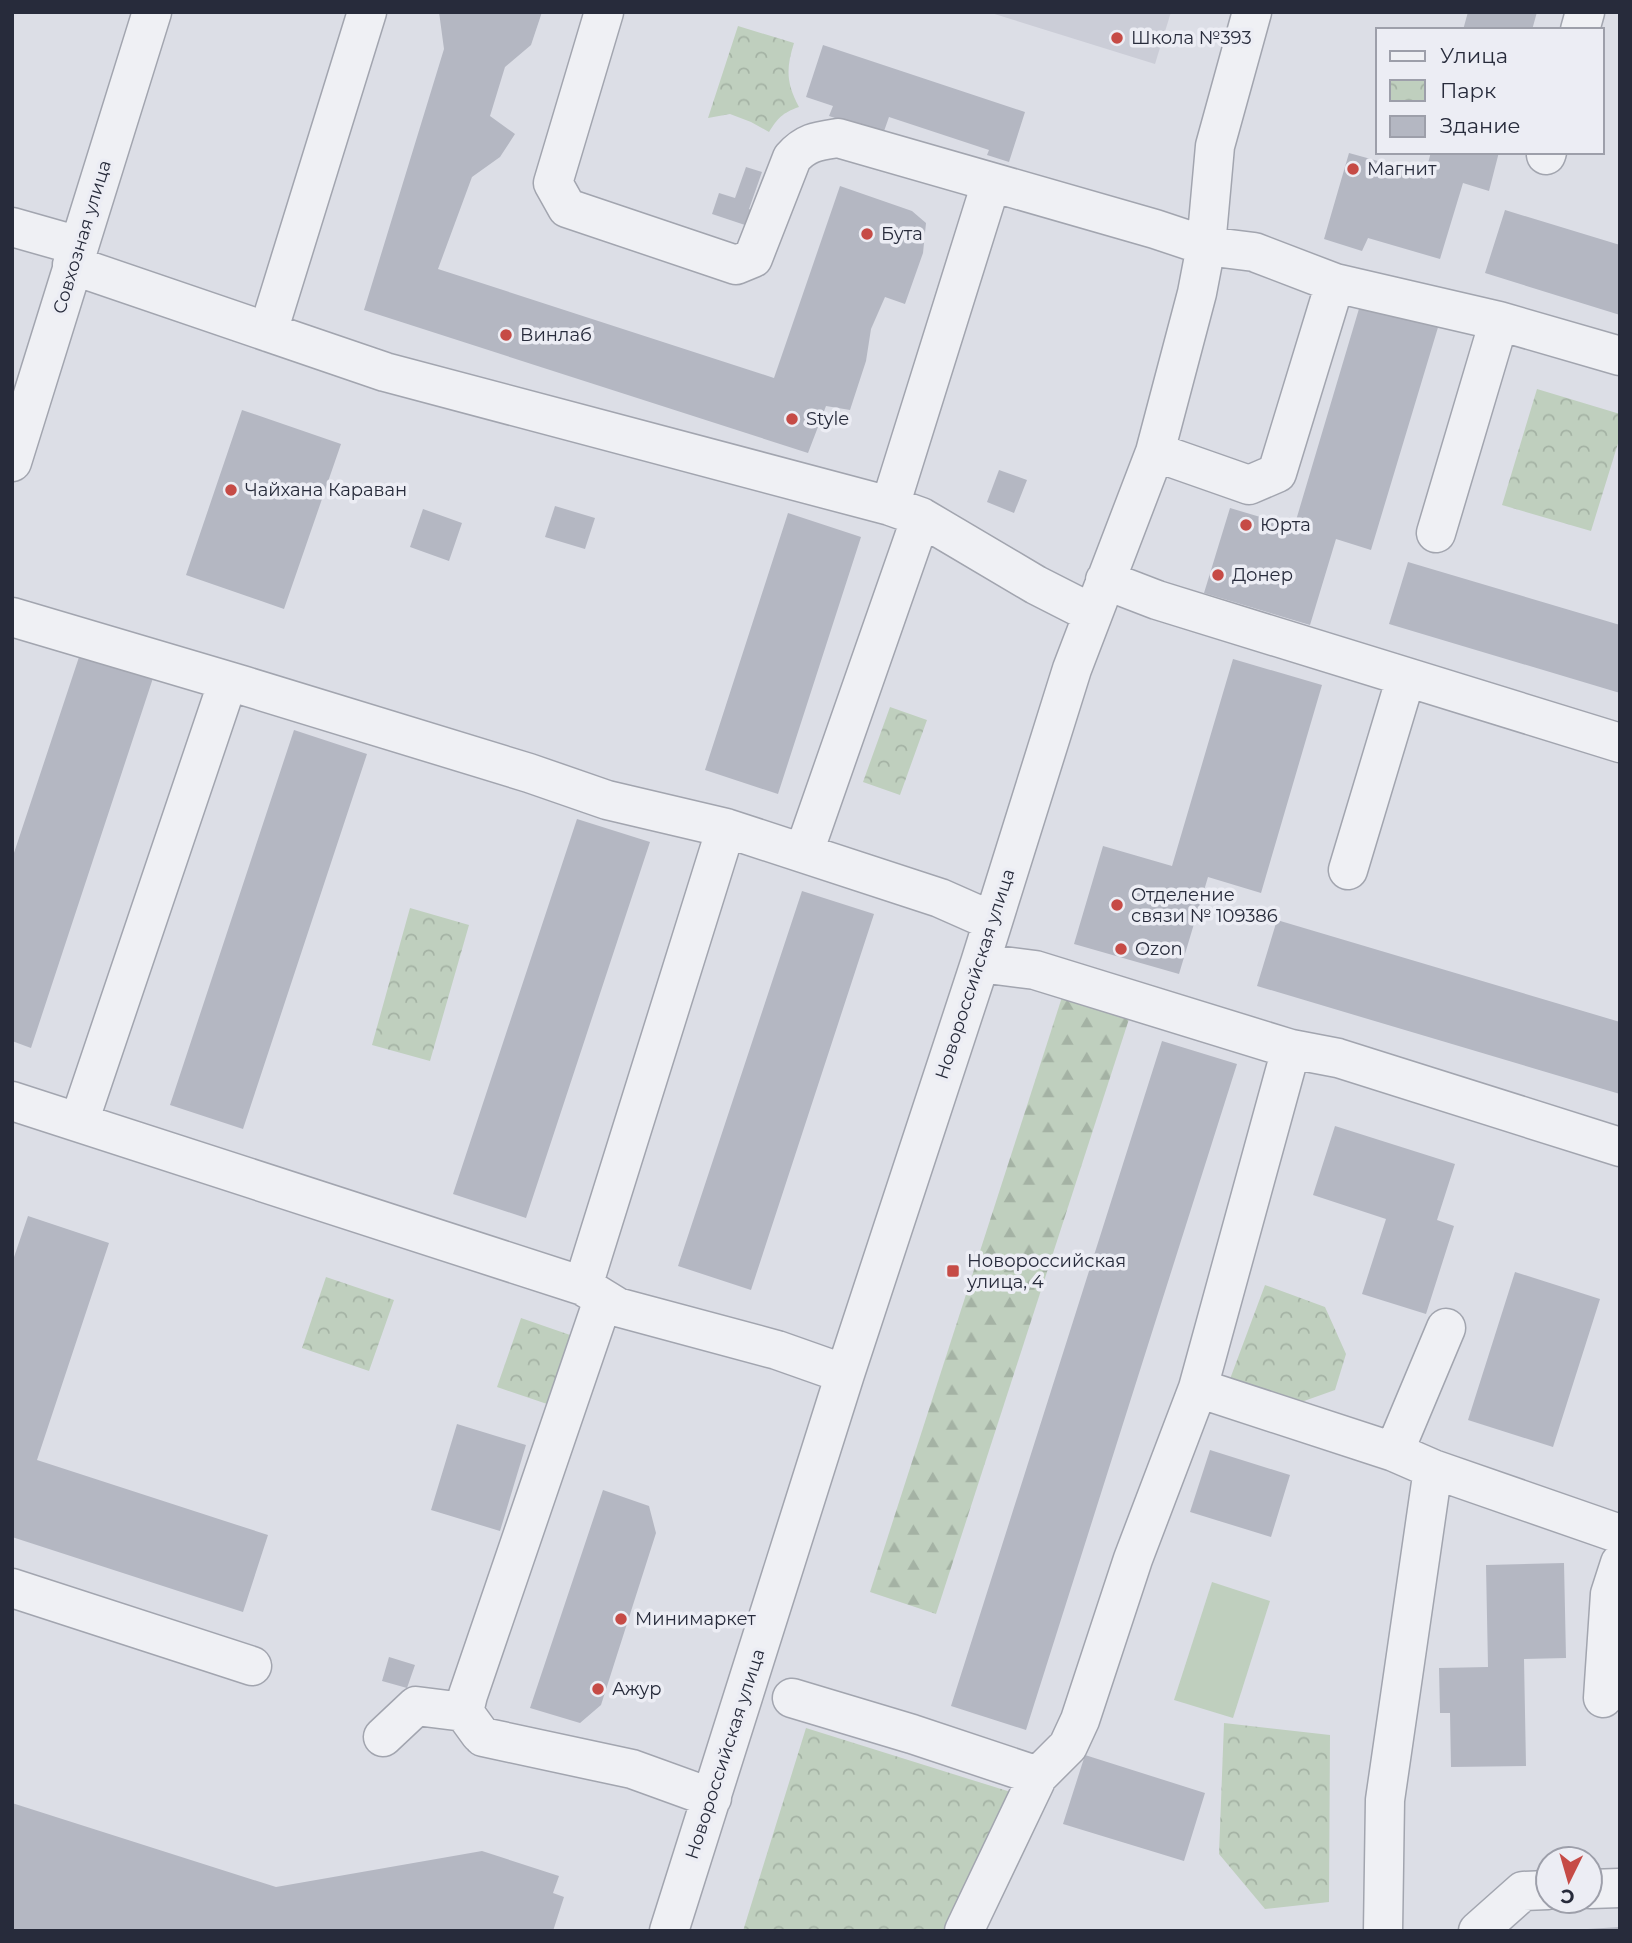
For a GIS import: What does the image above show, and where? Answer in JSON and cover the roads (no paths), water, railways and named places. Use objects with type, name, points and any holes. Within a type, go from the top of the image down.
[{"type":"street","name":"Совхозная улица","points":[[12,462],[152,12]]},
{"type":"street","points":[[268,332],[367,12]]},
{"type":"street","points":[[604,12],[553,184],[567,208],[736,265],[754,258],[792,158],[801,148],[817,141],[838,138],[1206,246],[1254,252],[1335,283],[1499,321],[1620,356]]},
{"type":"street","name":"Новороссийская улица","points":[[669,1931],[1072,669],[1155,452],[1197,293],[1206,246],[1215,146],[1252,12]]},
{"type":"street","points":[[804,852],[905,511],[991,183]]},
{"type":"street","points":[[12,226],[76,256],[268,332],[385,372],[905,511],[1036,585],[1099,597],[1157,600],[1620,743]]},
{"type":"street","points":[[1155,452],[1249,485],[1277,473],[1335,283]]},
{"type":"street","points":[[1436,533],[1499,321]]},
{"type":"street","points":[[12,617],[529,773],[607,800],[726,828],[804,852],[940,898],[992,921]]},
{"type":"street","points":[[1348,870],[1406,677]]},
{"type":"street","points":[[79,1122],[228,681]]},
{"type":"street","points":[[476,1735],[468,1695],[593,1293],[726,828]]},
{"type":"street","points":[[980,962],[1035,970],[1291,1049],[1338,1058],[1620,1147]]},
{"type":"street","points":[[964,1931],[1038,1776],[1068,1746],[1080,1720],[1133,1559],[1198,1388],[1291,1049]]},
{"type":"street","points":[[12,1101],[593,1293],[617,1307],[777,1350],[845,1374]]},
{"type":"street","points":[[1394,1452],[1446,1328]]},
{"type":"street","points":[[1198,1388],[1394,1452],[1433,1469],[1620,1534]]},
{"type":"street","points":[[1383,1931],[1385,1800],[1433,1469]]},
{"type":"street","points":[[1603,1698],[1610,1594],[1620,1563]]},
{"type":"street","points":[[12,1588],[252,1666]]},
{"type":"street","points":[[792,1698],[1038,1776]]},
{"type":"street","points":[[383,1737],[416,1706],[476,1735],[632,1769],[712,1798]]},
{"type":"street","points":[[1478,1931],[1523,1891],[1534,1891]]},
{"type":"place","name":"Школа №393","points":[[1117,38]]},
{"type":"place","name":"Магнит","points":[[1353,169]]},
{"type":"place","name":"Бута","points":[[867,234]]},
{"type":"place","name":"Винлаб","points":[[506,335]]},
{"type":"place","name":"Style","points":[[792,419]]},
{"type":"place","name":"Чайхана Караван","points":[[231,490]]},
{"type":"place","name":"Юрта","points":[[1246,525]]},
{"type":"place","name":"Донер","points":[[1218,575]]},
{"type":"place","name":"Отделение связи № 109386","points":[[1117,905]]},
{"type":"place","name":"Ozon","points":[[1121,949]]},
{"type":"place","name":"Новороссийская улица, 4","points":[[953,1271]]},
{"type":"place","name":"Минимаркет","points":[[621,1619]]},
{"type":"place","name":"Ажур","points":[[598,1689]]}]
